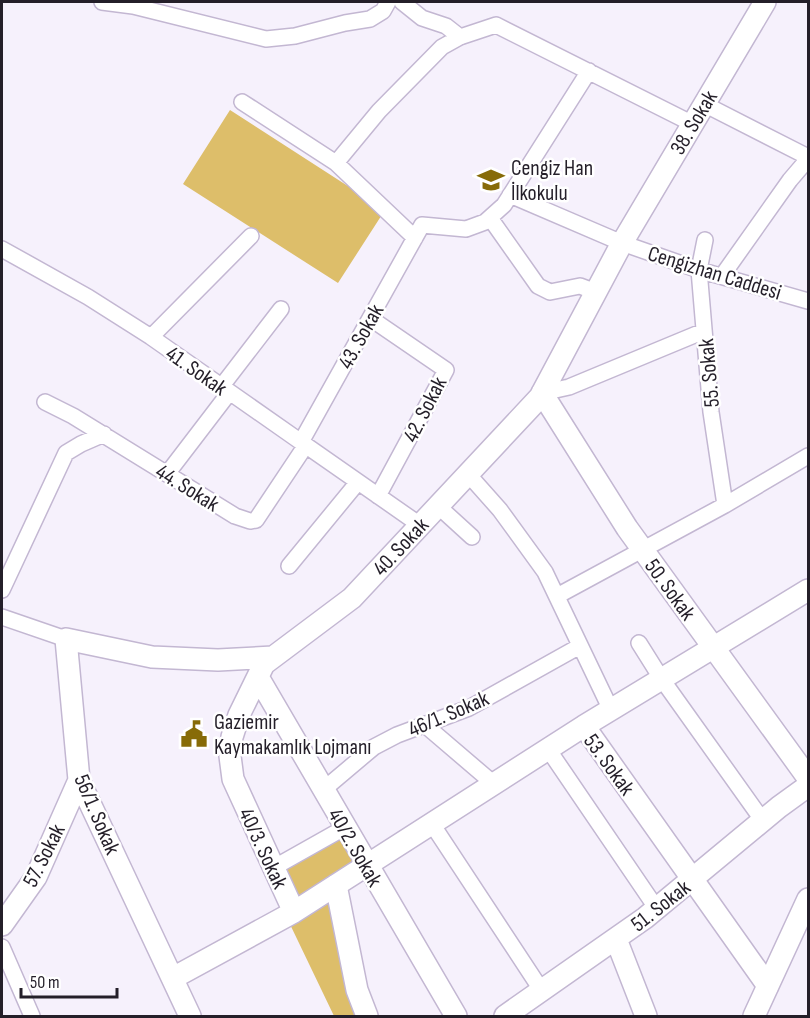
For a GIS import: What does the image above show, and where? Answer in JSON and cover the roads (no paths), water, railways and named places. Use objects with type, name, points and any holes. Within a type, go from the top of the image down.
[{"type":"street","points":[[102,2],[144,9],[266,39],[295,36],[345,23],[370,20],[383,11],[388,2]]},
{"type":"street","points":[[402,2],[422,18],[446,26],[460,37]]},
{"type":"street","name":"38. Sokak","points":[[622,243],[765,2]]},
{"type":"street","points":[[336,163],[379,111],[442,47],[460,37],[496,24],[693,124]]},
{"type":"street","points":[[242,102],[336,163],[419,232],[466,229],[485,222],[504,205],[590,71]]},
{"type":"street","points":[[704,104],[808,158],[722,276]]},
{"type":"street","name":"Cengizhan Caddesi","points":[[510,195],[622,243],[699,270],[808,301]]},
{"type":"street","points":[[490,218],[538,286],[550,292],[580,286],[596,292]]},
{"type":"street","name":"43. Sokak","points":[[303,444],[419,232]]},
{"type":"street","name":"41. Sokak","points":[[251,236],[151,337],[420,525]]},
{"type":"street","name":"55. Sokak","points":[[705,240],[699,270],[711,412],[724,505]]},
{"type":"street","name":"40. Sokak","points":[[273,657],[352,598],[542,393],[622,243]]},
{"type":"street","points":[[2,249],[88,297],[151,337]]},
{"type":"street","points":[[167,474],[280,309]]},
{"type":"street","name":"42. Sokak","points":[[370,318],[446,370],[378,496]]},
{"type":"street","points":[[542,393],[569,387],[704,332]]},
{"type":"street","name":"50. Sokak","points":[[542,393],[642,549],[808,778]]},
{"type":"street","name":"44. Sokak","points":[[45,402],[104,434],[235,516],[250,521],[256,520],[303,444]]},
{"type":"street","points":[[2,590],[66,453],[104,434]]},
{"type":"street","points":[[556,596],[724,505],[808,456]]},
{"type":"street","points":[[468,474],[501,510],[545,572],[611,710]]},
{"type":"street","points":[[289,566],[358,482]]},
{"type":"street","points":[[438,506],[472,537]]},
{"type":"street","name":"53. Sokak","points":[[768,986],[584,726],[808,590]]},
{"type":"street","points":[[2,617],[66,639],[152,657],[218,660],[273,657]]},
{"type":"street","name":"56/1. Sokak","points":[[66,639],[79,780],[190,1017]]},
{"type":"street","points":[[639,643],[661,678],[763,821]]},
{"type":"street","name":"46/1. Sokak","points":[[322,790],[374,747],[397,735],[469,708],[580,646]]},
{"type":"street","name":"40/3. Sokak","points":[[173,978],[294,912],[233,778],[231,767],[231,748],[235,726],[264,664],[273,657]]},
{"type":"street","name":"40/2. Sokak","points":[[258,676],[366,866],[456,1017]]},
{"type":"street","points":[[425,725],[494,784]]},
{"type":"street","points":[[294,912],[584,726]]},
{"type":"street","points":[[548,749],[657,909]]},
{"type":"street","name":"57. Sokak","points":[[2,925],[36,877],[79,780]]},
{"type":"street","name":"51. Sokak","points":[[505,1017],[657,909],[808,786]]},
{"type":"street","points":[[432,824],[542,991]]},
{"type":"street","points":[[273,868],[344,828]]},
{"type":"street","points":[[336,885],[357,990],[367,1017]]},
{"type":"street","points":[[754,1017],[808,899]]},
{"type":"street","points":[[616,939],[646,1017]]},
{"type":"street","points":[[2,947],[32,1017]]},
{"type":"place","name":"Cengiz Han İlkokulu","points":[[491,180]]},
{"type":"place","name":"Gaziemir Kaymakamlık Lojmanı","points":[[194,734]]}]
